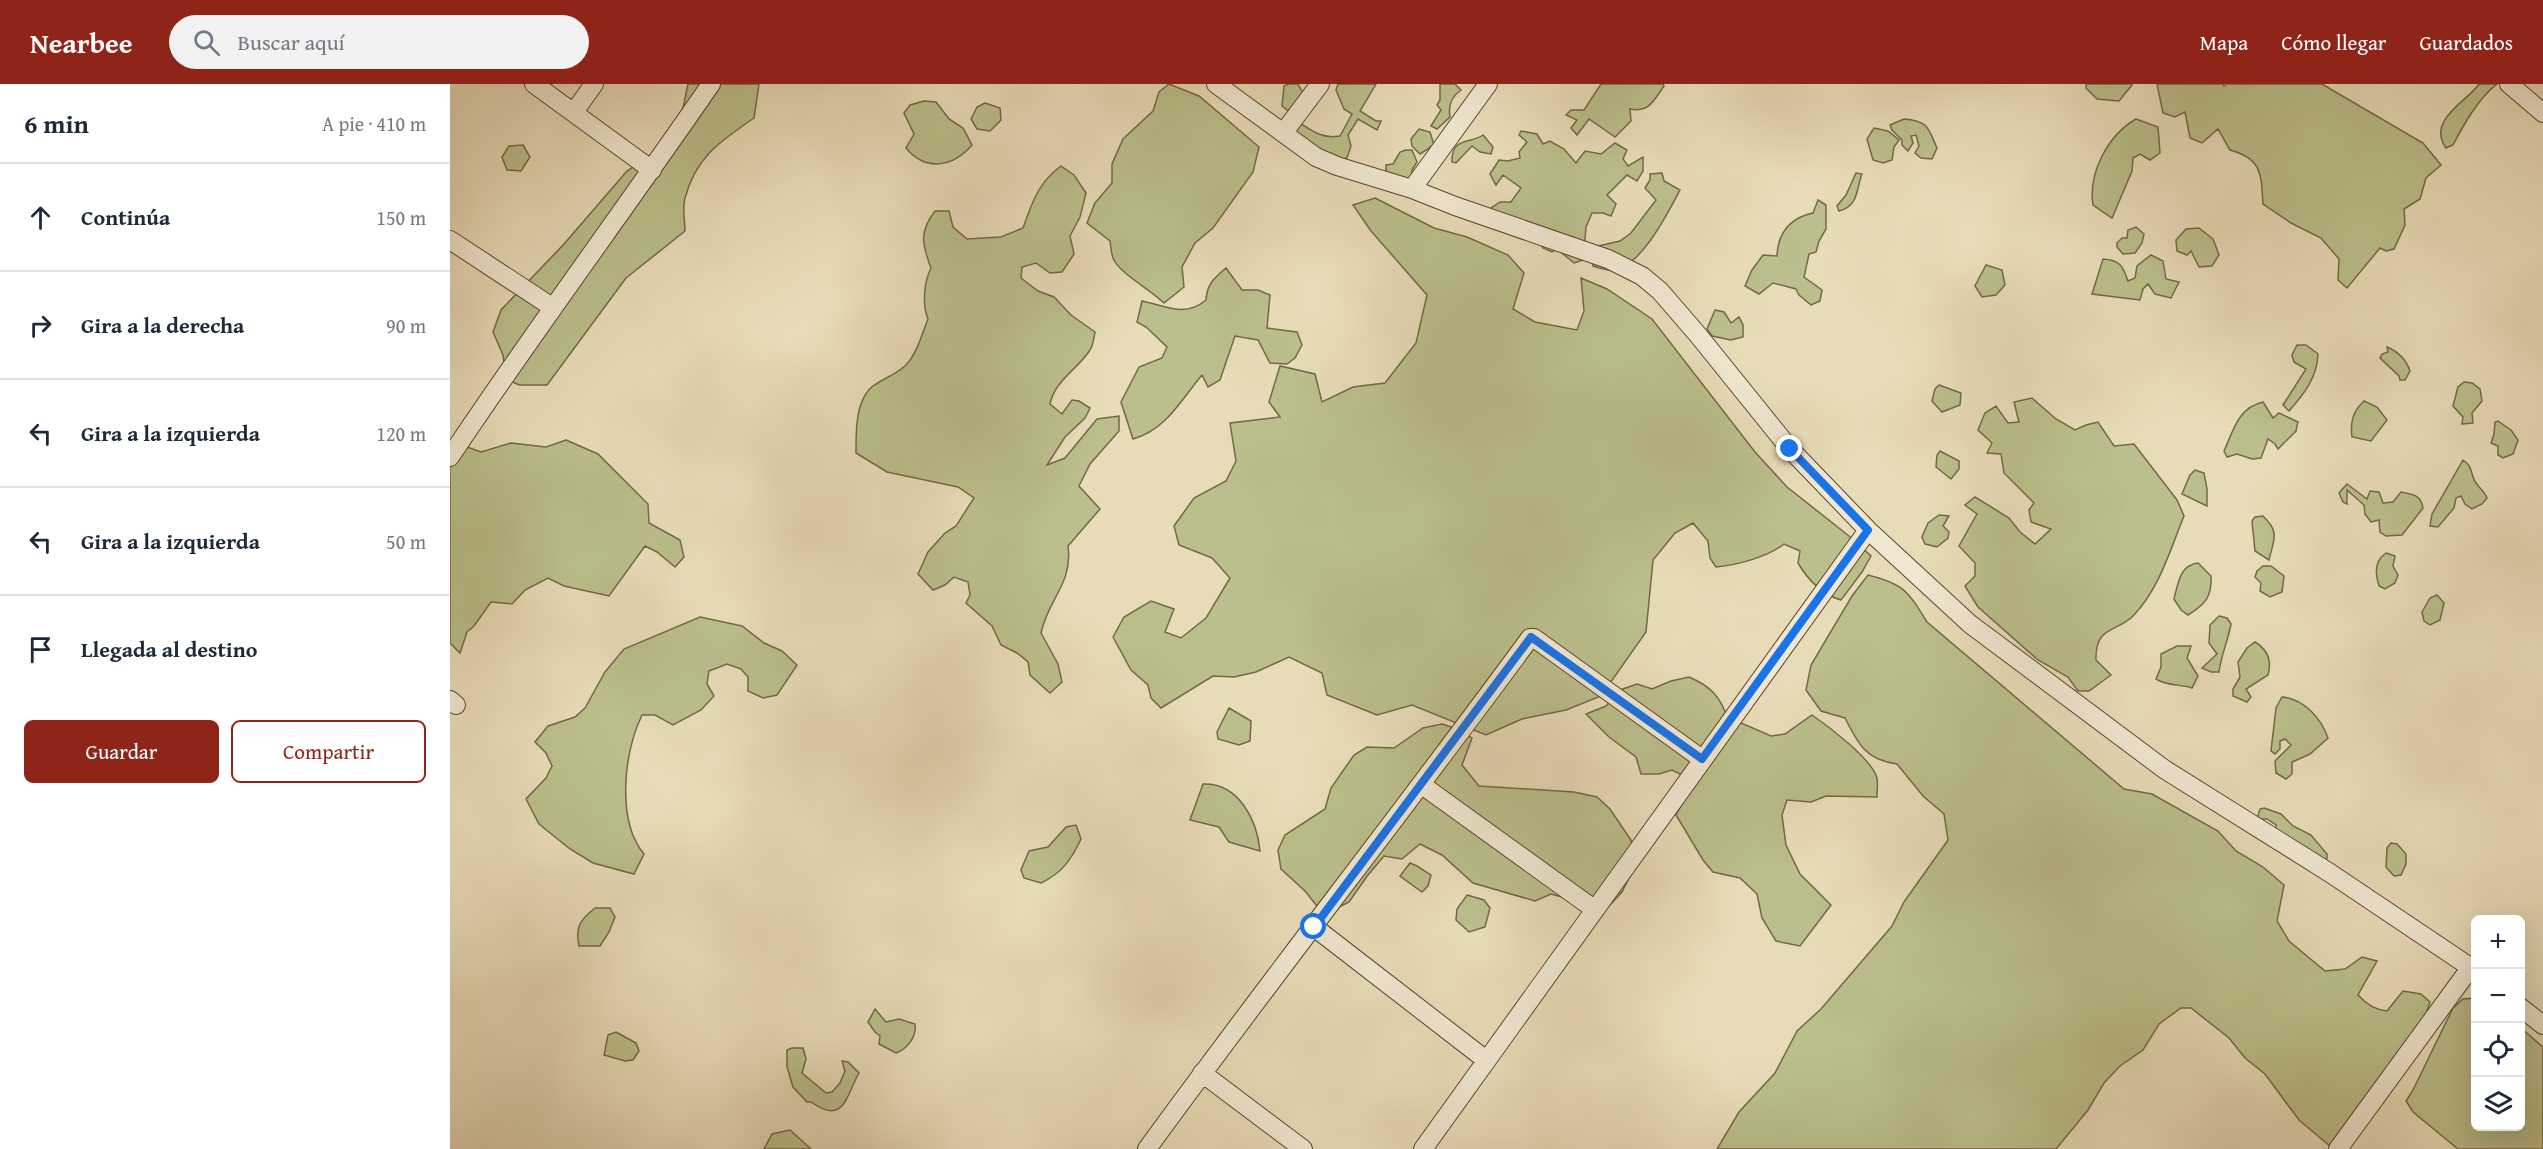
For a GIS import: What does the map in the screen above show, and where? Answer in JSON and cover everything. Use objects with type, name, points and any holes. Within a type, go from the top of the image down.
[{"type":"street","points":[[534,84],[652,170]]},
{"type":"street","points":[[574,112],[594,84]]},
{"type":"street","points":[[452,450],[711,84]]},
{"type":"street","points":[[1216,84],[1316,157],[1608,259],[1642,276],[1660,291],[1698,334],[1790,449],[1868,530],[1970,624],[2164,769],[2330,873],[2471,968]]},
{"type":"street","points":[[1284,132],[1320,84]]},
{"type":"street","points":[[1412,189],[1488,84]]},
{"type":"street","points":[[2509,84],[2543,113]]},
{"type":"street","points":[[450,240],[552,306]]},
{"type":"street","points":[[1423,1149],[1868,530]]},
{"type":"street","points":[[1147,1149],[1532,637],[1702,759]]},
{"type":"street","points":[[1422,785],[1594,909]]},
{"type":"street","points":[[1314,927],[1486,1060]]},
{"type":"street","points":[[2338,1149],[2471,972]]},
{"type":"street","points":[[2525,1011],[2543,1025]]},
{"type":"street","points":[[1202,1073],[1303,1149]]},
{"type":"green space","points":[[688,84],[759,84],[754,118],[711,151],[696,171],[684,202],[685,231],[626,278],[547,385],[519,385],[506,379],[503,355],[493,332],[501,310],[564,244],[627,171],[653,154],[682,113]]},
{"type":"green space","points":[[1169,84],[1199,96],[1259,147],[1253,172],[1213,228],[1195,243],[1182,267],[1184,287],[1164,303],[1118,265],[1112,256],[1110,241],[1087,223],[1095,203],[1112,183],[1112,164],[1123,139],[1153,111],[1159,92]]},
{"type":"green space","points":[[1298,84],[1303,93],[1295,110],[1287,110],[1282,106],[1284,86]]},
{"type":"green space","points":[[1338,84],[1376,84],[1360,111],[1376,121],[1381,121],[1377,130],[1358,119],[1348,135],[1351,146],[1347,158],[1342,159],[1323,154],[1313,143],[1298,142],[1291,132],[1300,123],[1324,136],[1340,136],[1352,114],[1344,109],[1336,90]]},
{"type":"green space","points":[[1440,84],[1455,84],[1461,90],[1451,102],[1450,117],[1437,129],[1431,126],[1441,110],[1437,105],[1440,100]]},
{"type":"green space","points":[[1601,84],[1663,84],[1664,86],[1646,107],[1637,110],[1630,109],[1631,121],[1615,137],[1589,119],[1577,135],[1571,128],[1577,120],[1566,115],[1571,110],[1584,110]]},
{"type":"green space","points":[[2086,84],[2132,85],[2119,101],[2097,99],[2086,88]]},
{"type":"green space","points":[[2157,84],[2223,84],[2224,86],[2227,84],[2322,84],[2423,143],[2441,165],[2426,178],[2420,199],[2404,209],[2405,225],[2394,249],[2386,251],[2380,248],[2347,288],[2338,280],[2339,259],[2321,238],[2291,223],[2263,204],[2262,185],[2254,163],[2249,158],[2230,150],[2218,129],[2202,143],[2190,138],[2185,112],[2175,117],[2163,113]]},
{"type":"green space","points":[[2479,84],[2497,84],[2478,104],[2453,145],[2446,148],[2441,138],[2441,129],[2445,120]]},
{"type":"green space","points":[[924,101],[936,102],[949,119],[963,128],[972,145],[948,162],[939,164],[922,161],[906,148],[914,134],[904,113],[910,105]]},
{"type":"green space","points":[[985,103],[1000,108],[1001,120],[990,131],[977,129],[971,119],[977,107]]},
{"type":"green space","points":[[1904,119],[1923,124],[1929,131],[1937,148],[1932,159],[1921,158],[1915,153],[1919,146],[1916,135],[1911,136],[1913,143],[1908,151],[1902,145],[1902,140],[1890,125]]},
{"type":"green space","points":[[2136,119],[2158,127],[2160,153],[2150,160],[2140,154],[2133,158],[2132,171],[2112,218],[2093,205],[2094,180],[2102,156],[2109,145],[2126,126]]},
{"type":"green space","points":[[1874,128],[1888,131],[1899,140],[1894,147],[1892,160],[1883,163],[1873,160],[1867,139]]},
{"type":"green space","points":[[1419,129],[1430,132],[1434,145],[1420,154],[1412,146],[1411,139]]},
{"type":"green space","points":[[1521,131],[1537,134],[1543,144],[1550,141],[1564,149],[1576,163],[1585,151],[1601,154],[1615,143],[1627,150],[1623,159],[1628,166],[1643,157],[1643,171],[1637,181],[1627,175],[1607,195],[1616,204],[1611,216],[1592,213],[1586,227],[1583,260],[1574,263],[1557,249],[1552,252],[1543,248],[1536,238],[1488,218],[1491,208],[1500,202],[1511,202],[1521,188],[1503,175],[1496,185],[1490,174],[1499,160],[1508,161],[1520,158],[1519,152],[1527,142],[1519,135]]},
{"type":"green space","points":[[1483,135],[1493,147],[1491,154],[1480,152],[1472,146],[1456,163],[1452,162],[1455,148],[1458,145]]},
{"type":"green space","points":[[523,145],[530,157],[521,171],[507,170],[502,157],[509,146]]},
{"type":"green space","points":[[1412,150],[1417,162],[1412,170],[1412,181],[1390,181],[1386,165],[1393,164],[1400,152]]},
{"type":"green space","points":[[1061,166],[1074,175],[1086,193],[1080,217],[1070,236],[1074,254],[1062,272],[1050,273],[1036,263],[1022,267],[1021,278],[1038,291],[1054,297],[1071,315],[1095,332],[1090,350],[1062,381],[1050,404],[1062,414],[1072,400],[1079,401],[1090,408],[1085,418],[1065,437],[1047,465],[1065,458],[1097,419],[1119,416],[1119,431],[1090,464],[1079,486],[1100,509],[1068,546],[1069,559],[1064,581],[1044,621],[1041,633],[1058,664],[1062,682],[1050,693],[1030,675],[1028,662],[1001,645],[992,626],[966,603],[970,595],[968,582],[954,577],[945,585],[933,590],[918,574],[928,552],[945,533],[956,526],[974,498],[958,487],[887,472],[856,453],[856,436],[860,408],[867,392],[905,366],[919,344],[928,319],[925,294],[931,268],[924,245],[924,232],[935,211],[949,211],[953,227],[967,239],[1001,237],[1023,228],[1033,201],[1042,186]]},
{"type":"green space","points":[[1662,173],[1664,181],[1680,190],[1652,238],[1632,261],[1622,268],[1609,270],[1593,266],[1591,258],[1594,247],[1620,241],[1631,233],[1656,200],[1645,188],[1650,180],[1650,174]]},
{"type":"green space","points":[[1856,173],[1862,174],[1856,196],[1850,205],[1839,211],[1837,206],[1846,195]]},
{"type":"green space","points":[[1375,198],[1434,228],[1467,237],[1508,255],[1524,273],[1513,309],[1535,322],[1577,330],[1584,311],[1581,278],[1607,289],[1652,319],[1755,452],[1787,487],[1871,556],[1841,600],[1816,586],[1798,563],[1800,551],[1784,544],[1752,560],[1716,567],[1710,558],[1708,541],[1693,523],[1675,533],[1653,560],[1646,632],[1601,696],[1566,710],[1522,719],[1486,735],[1412,705],[1377,715],[1327,695],[1322,673],[1289,657],[1256,672],[1234,677],[1213,676],[1161,708],[1151,698],[1148,685],[1131,670],[1113,637],[1124,617],[1151,601],[1174,609],[1165,632],[1181,638],[1206,618],[1230,578],[1212,558],[1179,545],[1174,526],[1194,498],[1226,481],[1236,461],[1230,423],[1280,417],[1269,402],[1280,366],[1315,374],[1322,402],[1353,387],[1385,383],[1416,343],[1427,295],[1371,231],[1353,205]]},
{"type":"green space","points":[[1818,200],[1826,205],[1826,229],[1816,252],[1809,254],[1804,277],[1822,290],[1820,301],[1811,305],[1799,295],[1796,289],[1773,283],[1759,294],[1745,286],[1752,270],[1763,255],[1777,256],[1780,240],[1787,228],[1798,219],[1813,213]]},
{"type":"green space","points":[[2136,227],[2144,234],[2142,243],[2135,253],[2123,254],[2117,247],[2117,243],[2122,238],[2127,238],[2128,230]]},
{"type":"green space","points":[[2199,228],[2213,239],[2219,255],[2212,266],[2199,267],[2191,251],[2187,255],[2177,251],[2176,240],[2186,229]]},
{"type":"green space","points":[[2151,255],[2163,261],[2166,279],[2179,282],[2171,298],[2155,294],[2148,284],[2143,289],[2140,300],[2092,294],[2103,259],[2117,262],[2128,281],[2135,278],[2137,266]]},
{"type":"green space","points":[[1986,265],[2002,270],[2005,285],[1996,295],[1982,297],[1975,286]]},
{"type":"green space","points":[[1226,268],[1242,290],[1258,290],[1270,295],[1267,328],[1297,332],[1302,345],[1295,358],[1287,364],[1270,363],[1258,340],[1235,336],[1220,380],[1208,387],[1202,375],[1164,421],[1145,435],[1133,439],[1121,402],[1139,367],[1162,358],[1167,347],[1146,327],[1137,322],[1142,301],[1175,309],[1191,308],[1206,300],[1212,282]]},
{"type":"green space","points":[[1715,310],[1724,312],[1731,323],[1739,317],[1743,325],[1743,337],[1731,340],[1712,336],[1707,329]]},
{"type":"green space","points":[[2297,345],[2306,345],[2318,354],[2317,363],[2309,385],[2289,411],[2283,405],[2306,369],[2294,362],[2292,355]]},
{"type":"green space","points":[[2387,347],[2404,359],[2410,371],[2405,380],[2400,380],[2399,376],[2380,358],[2382,354],[2388,352]]},
{"type":"green space","points":[[2464,382],[2472,383],[2480,389],[2482,401],[2472,413],[2473,423],[2462,424],[2463,417],[2453,406],[2458,387]]},
{"type":"green space","points":[[1939,385],[1961,393],[1960,405],[1942,412],[1932,401],[1935,389]]},
{"type":"green space","points":[[2032,398],[2056,419],[2075,430],[2098,422],[2114,446],[2134,444],[2177,500],[2184,516],[2164,568],[2143,604],[2127,621],[2108,631],[2099,641],[2096,660],[2111,675],[2089,691],[2078,691],[2068,677],[2038,660],[1978,607],[1965,586],[1975,576],[1975,563],[1959,546],[1977,514],[1965,505],[1975,497],[2009,518],[2020,532],[2035,544],[2051,529],[2031,522],[2029,510],[2034,503],[2004,473],[2001,454],[1987,453],[1992,443],[1978,430],[1985,413],[1996,406],[2008,423],[2019,422],[2014,402]]},
{"type":"green space","points":[[2364,401],[2377,407],[2387,420],[2371,441],[2352,437],[2353,417]]},
{"type":"green space","points":[[2263,402],[2273,418],[2279,413],[2298,422],[2296,431],[2278,449],[2268,439],[2261,458],[2252,459],[2237,454],[2227,457],[2224,451],[2238,420],[2248,409]]},
{"type":"green space","points":[[2498,421],[2511,430],[2518,440],[2513,454],[2503,458],[2498,455],[2498,446],[2491,443],[2495,422]]},
{"type":"green space","points":[[566,440],[598,454],[648,504],[649,523],[680,540],[684,557],[675,567],[657,552],[645,546],[609,596],[564,586],[548,578],[525,590],[512,604],[491,602],[467,632],[460,653],[450,643],[450,446],[456,443],[481,452],[511,443],[546,447]]},
{"type":"green space","points":[[1940,451],[1959,461],[1959,469],[1951,479],[1936,467],[1937,455]]},
{"type":"green space","points":[[2463,460],[2469,466],[2474,480],[2487,498],[2482,504],[2472,509],[2465,504],[2461,496],[2456,498],[2454,508],[2438,527],[2430,526],[2432,514]]},
{"type":"green space","points":[[2195,470],[2204,473],[2207,506],[2182,494],[2190,475]]},
{"type":"green space","points":[[2347,484],[2367,499],[2370,491],[2379,492],[2383,503],[2393,502],[2401,492],[2413,495],[2420,500],[2423,508],[2402,535],[2386,536],[2380,532],[2379,520],[2371,522],[2365,514],[2364,505],[2347,490],[2347,504],[2343,502],[2339,493]]},
{"type":"green space","points":[[1939,515],[1949,516],[1943,526],[1949,532],[1948,538],[1937,547],[1925,544],[1922,537],[1928,523]]},
{"type":"green space","points":[[2263,516],[2274,531],[2269,560],[2255,551],[2252,521],[2255,517]]},
{"type":"green space","points":[[2386,553],[2395,556],[2393,566],[2398,575],[2395,583],[2385,589],[2379,586],[2376,572],[2379,560]]},
{"type":"green space","points":[[2198,563],[2211,576],[2210,589],[2207,599],[2188,615],[2181,610],[2174,599],[2184,571],[2192,564]]},
{"type":"green space","points":[[2263,566],[2271,566],[2284,576],[2282,592],[2270,597],[2260,591],[2261,583],[2255,577],[2257,571]]},
{"type":"green space","points":[[1868,575],[1890,582],[1904,590],[1927,622],[2124,789],[2152,794],[2218,831],[2236,851],[2263,867],[2284,885],[2277,921],[2289,941],[2325,971],[2345,969],[2362,957],[2377,961],[2358,995],[2368,1004],[2387,1011],[2403,991],[2421,994],[2430,1002],[2421,1029],[2331,1147],[2299,1120],[2265,1074],[2245,1058],[2229,1038],[2191,1008],[2181,1008],[2159,1024],[2143,1050],[2120,1066],[2104,1083],[2088,1110],[2056,1149],[1717,1149],[1739,1112],[1775,1073],[1797,1031],[1821,1009],[1892,926],[1904,902],[1948,840],[1944,814],[1923,796],[1897,764],[1870,755],[1854,736],[1845,718],[1821,711],[1806,690],[1811,665],[1852,596]]},
{"type":"green space","points":[[2437,595],[2444,603],[2440,620],[2430,625],[2424,621],[2422,612],[2430,598]]},
{"type":"green space","points":[[2219,616],[2227,618],[2231,624],[2219,672],[2211,672],[2202,668],[2217,654],[2209,643],[2210,625]]},
{"type":"green space","points":[[700,617],[742,626],[764,643],[782,651],[797,665],[777,695],[763,698],[748,691],[748,677],[741,669],[727,664],[709,671],[707,684],[714,696],[701,710],[673,725],[655,715],[642,715],[627,767],[626,805],[635,840],[644,854],[634,874],[593,863],[570,849],[539,824],[526,799],[546,778],[552,766],[546,753],[535,742],[548,726],[575,717],[585,708],[605,672],[624,649]]},
{"type":"green space","points":[[2255,642],[2266,652],[2269,670],[2268,675],[2246,689],[2251,697],[2247,702],[2233,696],[2233,689],[2240,677],[2238,662],[2247,648]]},
{"type":"green space","points":[[2177,646],[2191,646],[2187,658],[2198,676],[2192,688],[2156,679],[2161,667],[2161,654]]},
{"type":"green space","points":[[1689,677],[1713,692],[1727,717],[1771,736],[1785,734],[1812,715],[1858,753],[1877,778],[1877,797],[1826,796],[1811,802],[1787,800],[1782,815],[1786,845],[1800,874],[1831,905],[1800,946],[1776,941],[1762,918],[1757,894],[1740,878],[1713,872],[1703,860],[1676,815],[1690,789],[1684,776],[1672,770],[1659,774],[1641,774],[1636,757],[1609,737],[1586,714],[1606,706],[1620,690],[1637,684],[1652,689]]},
{"type":"green space","points":[[2282,697],[2297,701],[2311,711],[2321,723],[2328,738],[2310,754],[2292,762],[2292,774],[2286,779],[2276,773],[2275,761],[2291,745],[2285,739],[2280,741],[2280,749],[2275,754],[2271,751],[2276,708]]},
{"type":"green space","points":[[1229,708],[1251,721],[1250,741],[1239,745],[1218,739],[1217,732]]},
{"type":"green space","points":[[1442,724],[1457,729],[1472,738],[1462,765],[1479,786],[1574,792],[1597,797],[1610,809],[1631,840],[1636,864],[1622,892],[1609,906],[1595,913],[1580,910],[1573,900],[1551,894],[1535,901],[1473,883],[1442,855],[1420,844],[1402,859],[1384,856],[1349,902],[1324,915],[1305,891],[1281,869],[1278,850],[1285,835],[1325,809],[1331,788],[1354,755],[1367,747],[1394,748],[1423,728]]},
{"type":"green space","points":[[1203,784],[1216,785],[1227,790],[1244,806],[1255,827],[1260,851],[1229,842],[1219,827],[1190,820]]},
{"type":"green space","points":[[2264,808],[2281,814],[2293,826],[2311,835],[2327,854],[2323,865],[2275,838],[2276,825],[2267,819],[2257,819],[2260,809]]},
{"type":"green space","points":[[1076,825],[1081,839],[1069,860],[1060,870],[1041,883],[1024,878],[1021,870],[1029,851],[1048,847],[1066,827]]},
{"type":"green space","points":[[2391,843],[2397,844],[2406,854],[2406,864],[2401,875],[2394,876],[2386,867],[2387,848]]},
{"type":"green space","points":[[1410,863],[1431,875],[1428,886],[1422,892],[1400,876]]},
{"type":"green space","points":[[1467,895],[1484,900],[1490,908],[1485,927],[1469,932],[1456,920],[1457,909]]},
{"type":"green space","points":[[595,908],[610,908],[615,917],[609,932],[600,946],[579,946],[580,924]]},
{"type":"green space","points":[[2471,998],[2471,1131],[2525,1131],[2525,1031],[2543,1047],[2543,1149],[2458,1149],[2413,1112],[2406,1101],[2453,1008],[2463,999]]},
{"type":"green space","points":[[875,1009],[886,1022],[899,1019],[915,1024],[913,1038],[904,1049],[896,1053],[879,1044],[880,1036],[868,1022]]},
{"type":"green space","points":[[616,1032],[636,1043],[639,1051],[633,1060],[625,1061],[604,1055],[608,1035]]},
{"type":"green space","points":[[803,1048],[806,1059],[802,1073],[826,1093],[832,1092],[840,1083],[845,1071],[842,1061],[848,1062],[859,1073],[842,1105],[831,1111],[822,1109],[807,1102],[793,1087],[787,1067],[787,1050]]},
{"type":"green space","points":[[790,1130],[811,1149],[764,1149],[772,1134]]},
{"type":"route","points":[[1314,927],[1531,637],[1702,759],[1868,530],[1790,449]]}]
